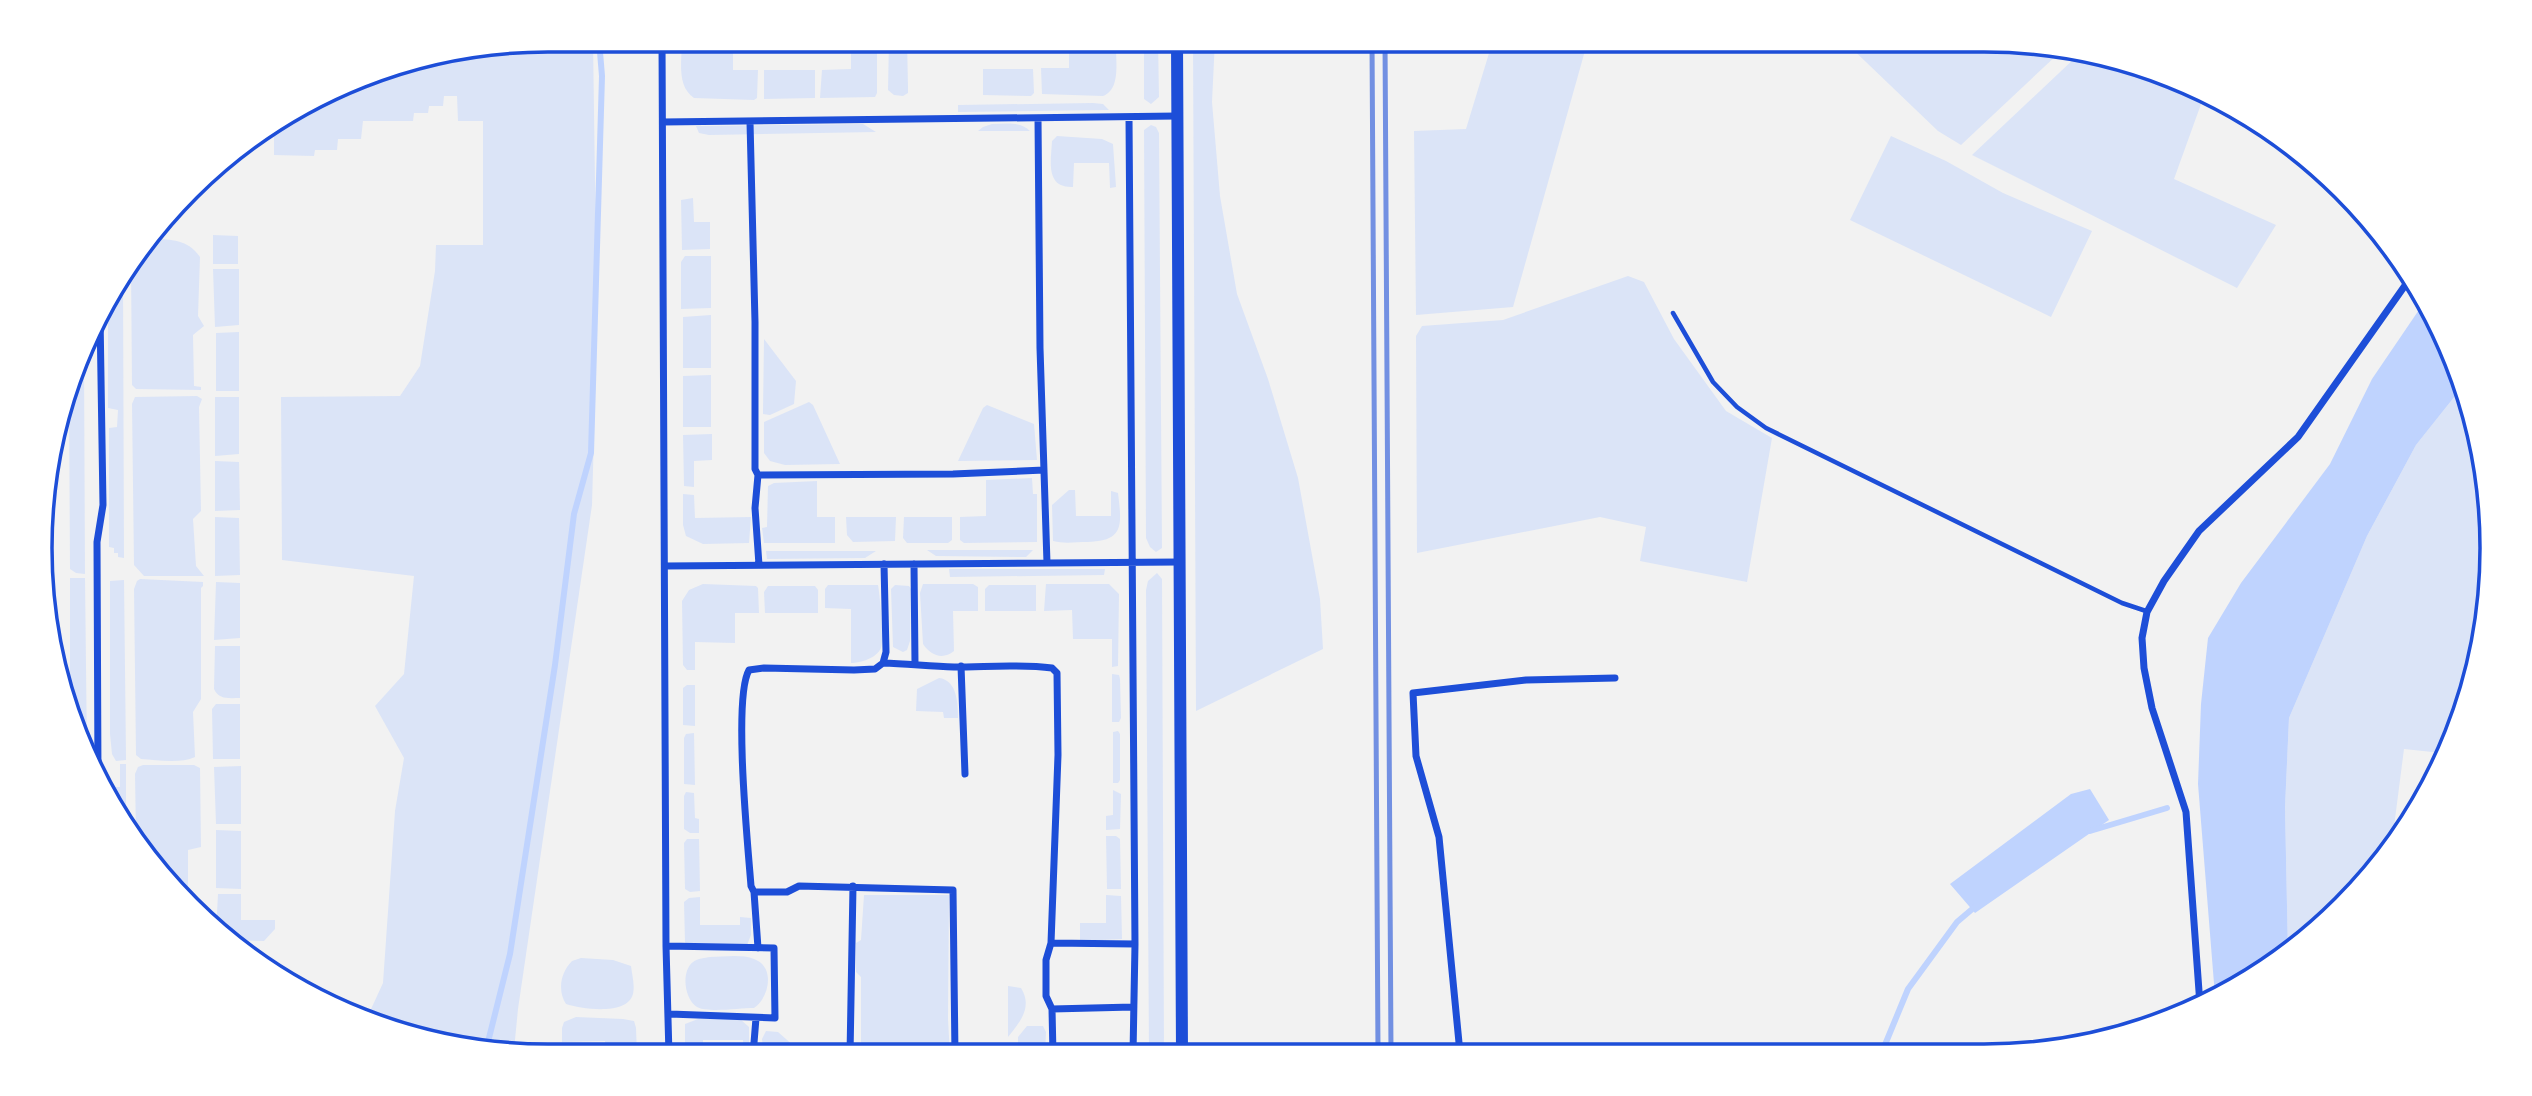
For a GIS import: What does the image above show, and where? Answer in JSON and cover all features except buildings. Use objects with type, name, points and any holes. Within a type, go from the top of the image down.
[{"type":"main road","points":[[1177,52],[1182,1044]]},
{"type":"street","points":[[662,52],[666,946],[669,1044]]},
{"type":"street","points":[[663,122],[1177,116]]},
{"type":"street","points":[[1129,117],[1135,944],[1133,1044]]},
{"type":"street","points":[[1038,118],[1040,348],[1047,563]]},
{"type":"street","points":[[750,122],[755,309],[755,457],[758,475],[755,508],[760,565]]},
{"type":"street","points":[[2199,994],[2186,811],[2152,708],[2144,668],[2142,638],[2147,612],[2164,580],[2199,531],[2298,437],[2404,286]]},
{"type":"street","points":[[97,752],[97,542],[103,505],[100,337]]},
{"type":"street","points":[[758,475],[950,474],[1044,470]]},
{"type":"street","points":[[665,566],[1179,562]]},
{"type":"street","points":[[883,663],[886,652],[884,564]]},
{"type":"street","points":[[914,564],[915,664]]},
{"type":"street","points":[[758,948],[744,778],[743,696],[745,677],[749,670],[854,670],[875,668],[883,663],[1052,668],[1057,673],[1058,755],[1051,943],[1046,960],[1046,996],[1052,1009],[1053,1044]]},
{"type":"street","points":[[961,666],[965,774]]},
{"type":"street","points":[[1459,1044],[1438,837],[1416,756],[1413,693],[1525,680],[1615,678]]},
{"type":"street","points":[[754,892],[787,892],[799,886],[953,890],[955,1044]]},
{"type":"street","points":[[850,1044],[853,886]]},
{"type":"street","points":[[1051,943],[1135,944]]},
{"type":"street","points":[[666,946],[774,948],[775,1018],[670,1014]]},
{"type":"street","points":[[1052,1009],[1133,1007]]},
{"type":"street","points":[[754,1044],[755,1018]]},
{"type":"lane","points":[[1673,313],[1713,382],[1737,407],[1766,428],[2122,603],[2147,612]]},
{"type":"shaded area","points":[[593,52],[597,327],[592,505],[515,1042],[451,1034],[370,1010],[383,983],[395,811],[404,758],[375,706],[404,674],[414,576],[282,560],[281,397],[400,396],[420,366],[435,271],[436,245],[483,245],[483,121],[458,121],[457,96],[444,96],[443,106],[429,106],[428,113],[414,113],[413,121],[363,121],[361,139],[338,139],[337,150],[315,150],[314,156],[274,155],[274,135],[329,104],[389,79],[420,69],[483,57]]},
{"type":"shaded area","points":[[682,52],[733,52],[733,70],[758,70],[757,98],[694,98],[688,93],[682,80]]},
{"type":"shaded area","points":[[851,52],[877,52],[875,97],[820,98],[822,70],[851,69]]},
{"type":"shaded area","points":[[889,52],[907,52],[908,93],[903,96],[894,95],[888,90]]},
{"type":"shaded area","points":[[1069,52],[1116,52],[1113,87],[1103,96],[1042,94],[1041,68],[1069,68]]},
{"type":"shaded area","points":[[1144,52],[1158,52],[1159,97],[1151,104],[1144,99]]},
{"type":"shaded area","points":[[1193,52],[1214,52],[1212,102],[1220,196],[1237,294],[1268,379],[1298,478],[1320,599],[1323,649],[1196,711]]},
{"type":"shaded area","points":[[1489,52],[1585,52],[1513,307],[1416,315],[1414,131],[1466,129]]},
{"type":"shaded area","points":[[1856,52],[1984,52],[2054,58],[1961,145],[1938,131]]},
{"type":"shaded area","points":[[2072,61],[2112,69],[2174,90],[2201,103],[2174,179],[2276,225],[2237,288],[1972,155]]},
{"type":"shaded area","points":[[983,69],[1033,69],[1034,93],[1031,96],[983,95]]},
{"type":"shaded area","points":[[764,70],[815,70],[815,98],[764,99]]},
{"type":"shaded area","points":[[1103,104],[1109,110],[958,112],[958,105]]},
{"type":"shaded area","points":[[863,124],[876,132],[709,135],[699,133],[696,126]]},
{"type":"shaded area","points":[[992,124],[1017,124],[1030,131],[978,131]]},
{"type":"shaded area","points":[[1151,125],[1156,127],[1159,133],[1162,548],[1156,552],[1146,538],[1144,130]]},
{"type":"shaded area","points":[[1057,136],[1102,139],[1113,144],[1116,187],[1110,188],[1109,163],[1074,163],[1073,187],[1058,183],[1051,165],[1052,141]]},
{"type":"shaded area","points":[[1891,136],[1946,161],[2003,193],[2092,231],[2051,317],[1850,220]]},
{"type":"shaded area","points":[[693,198],[694,222],[710,222],[710,249],[682,250],[681,200]]},
{"type":"shaded area","points":[[213,235],[238,236],[238,264],[213,264]]},
{"type":"shaded area","points":[[160,239],[173,240],[191,247],[200,257],[198,316],[204,326],[193,335],[194,386],[201,387],[201,390],[136,389],[132,385],[131,281]]},
{"type":"shaded area","points":[[685,256],[711,256],[711,308],[681,309],[681,262]]},
{"type":"shaded area","points":[[213,269],[239,269],[239,325],[215,327]]},
{"type":"shaded area","points":[[1628,276],[1644,282],[1674,339],[1726,411],[1772,438],[1747,582],[1640,561],[1646,527],[1600,517],[1417,553],[1416,336],[1422,326],[1503,320]]},
{"type":"shaded area","points":[[123,294],[124,558],[118,557],[114,548],[109,547],[109,428],[117,427],[118,410],[108,408],[108,321]]},
{"type":"shaded area","points":[[711,315],[711,368],[683,368],[683,317]]},
{"type":"shaded area","points":[[239,332],[239,391],[216,391],[216,333]]},
{"type":"shaded area","points":[[764,339],[796,381],[794,404],[770,415],[763,414]]},
{"type":"shaded area","points":[[84,375],[85,574],[70,569],[69,420]]},
{"type":"shaded area","points":[[711,375],[711,427],[683,427],[683,376]]},
{"type":"shaded area","points":[[197,396],[202,399],[199,407],[201,511],[193,519],[196,566],[204,576],[144,576],[134,565],[132,404],[135,397]]},
{"type":"shaded area","points":[[2455,396],[2470,451],[2480,548],[2475,613],[2463,676],[2435,752],[2404,749],[2394,826],[2357,875],[2311,921],[2288,940],[2285,808],[2289,718],[2367,536],[2416,445]]},
{"type":"shaded area","points":[[215,397],[239,397],[239,454],[215,456]]},
{"type":"shaded area","points":[[809,402],[813,405],[840,464],[785,465],[770,461],[764,453],[764,422]]},
{"type":"shaded area","points":[[987,405],[1034,424],[1037,460],[958,461],[983,408]]},
{"type":"shaded area","points":[[712,434],[712,460],[694,461],[694,487],[684,486],[683,435]]},
{"type":"shaded area","points":[[215,461],[239,462],[240,510],[215,511]]},
{"type":"shaded area","points":[[1032,478],[1033,494],[1037,494],[1037,542],[964,543],[960,540],[960,517],[986,516],[986,480]]},
{"type":"shaded area","points":[[817,481],[817,517],[835,517],[835,543],[764,543],[762,528],[767,527],[768,486],[774,483]]},
{"type":"shaded area","points":[[1069,490],[1075,490],[1076,516],[1111,516],[1111,491],[1118,493],[1120,523],[1114,535],[1099,541],[1053,541],[1052,505]]},
{"type":"shaded area","points":[[683,494],[694,495],[695,518],[751,517],[749,543],[703,544],[686,536],[683,525]]},
{"type":"shaded area","points":[[215,517],[239,518],[240,575],[215,576]]},
{"type":"shaded area","points":[[846,517],[896,517],[895,541],[853,542],[847,535]]},
{"type":"shaded area","points":[[904,517],[952,517],[952,540],[948,543],[907,543],[903,538]]},
{"type":"shaded area","points":[[927,550],[1033,550],[1026,557],[936,556]]},
{"type":"shaded area","points":[[766,551],[876,551],[865,558],[767,559]]},
{"type":"shaded area","points":[[949,569],[1105,569],[1104,575],[950,577]]},
{"type":"shaded area","points":[[1157,573],[1162,579],[1164,1044],[1149,1044],[1148,581]]},
{"type":"shaded area","points":[[70,578],[85,578],[87,729],[70,679]]},
{"type":"shaded area","points":[[140,579],[203,582],[201,699],[193,712],[195,757],[189,759],[161,761],[141,759],[136,755],[134,589]]},
{"type":"shaded area","points":[[124,580],[126,760],[116,761],[112,754],[110,734],[110,581]]},
{"type":"shaded area","points":[[216,582],[240,583],[240,638],[214,640]]},
{"type":"shaded area","points":[[703,584],[756,586],[759,613],[735,613],[735,643],[695,642],[695,670],[687,670],[683,665],[682,601],[689,590]]},
{"type":"shaded area","points":[[923,584],[973,584],[978,587],[978,611],[953,611],[954,651],[946,655],[933,654],[923,644],[920,593]]},
{"type":"shaded area","points":[[1046,584],[1109,584],[1119,594],[1118,666],[1112,667],[1112,639],[1073,639],[1072,610],[1044,611]]},
{"type":"shaded area","points":[[828,585],[878,585],[882,643],[879,652],[872,657],[851,663],[851,609],[825,608],[825,589]]},
{"type":"shaded area","points":[[895,585],[909,586],[911,589],[910,641],[907,650],[903,652],[893,647],[891,589]]},
{"type":"shaded area","points":[[989,585],[1036,585],[1036,611],[985,611],[985,589]]},
{"type":"shaded area","points":[[768,586],[815,586],[818,590],[818,613],[765,613],[764,592]]},
{"type":"shaded area","points":[[215,646],[240,646],[240,698],[222,697],[214,689]]},
{"type":"shaded area","points":[[1112,674],[1119,675],[1120,679],[1119,722],[1112,722]]},
{"type":"shaded area","points":[[939,678],[950,683],[953,688],[957,699],[958,718],[944,718],[943,712],[916,711],[917,689]]},
{"type":"shaded area","points":[[695,685],[695,726],[683,725],[683,688]]},
{"type":"shaded area","points":[[216,704],[240,704],[240,759],[213,759],[212,709]]},
{"type":"shaded area","points":[[1118,731],[1120,780],[1113,783],[1113,732]]},
{"type":"shaded area","points":[[694,733],[695,785],[684,784],[684,738],[686,734]]},
{"type":"shaded area","points":[[120,764],[126,764],[126,807],[114,787],[120,787]]},
{"type":"shaded area","points":[[194,765],[200,768],[201,847],[188,850],[188,888],[136,823],[135,774],[138,767]]},
{"type":"shaded area","points":[[241,766],[241,824],[216,824],[214,767]]},
{"type":"shaded area","points":[[1113,790],[1121,794],[1120,829],[1106,830],[1106,816],[1113,815]]},
{"type":"shaded area","points":[[686,792],[694,793],[695,818],[699,819],[699,833],[690,833],[684,829]]},
{"type":"shaded area","points":[[216,830],[241,831],[241,889],[216,888]]},
{"type":"shaded area","points":[[1106,836],[1120,839],[1121,889],[1107,889]]},
{"type":"shaded area","points":[[687,839],[699,839],[700,891],[690,892],[685,889],[684,843]]},
{"type":"shaded area","points":[[218,894],[241,894],[241,920],[275,920],[275,929],[264,941],[245,940],[217,917]]},
{"type":"shaded area","points":[[864,895],[949,895],[949,1044],[861,1044],[861,977],[856,972],[856,943],[861,940]]},
{"type":"shaded area","points":[[1106,895],[1121,896],[1122,939],[1080,941],[1080,923],[1106,923]]},
{"type":"shaded area","points":[[700,897],[700,925],[740,925],[740,917],[751,918],[751,935],[747,945],[687,945],[684,902],[689,898]]},
{"type":"shaded area","points":[[744,957],[761,963],[768,975],[768,983],[763,997],[754,1008],[702,1009],[693,1003],[686,985],[689,966],[702,958]]},
{"type":"shaded area","points":[[581,958],[613,960],[631,966],[634,991],[629,1001],[622,1006],[603,1009],[566,1004],[561,987],[563,976],[572,961]]},
{"type":"shaded area","points":[[1008,986],[1021,988],[1026,1002],[1021,1020],[1008,1037]]},
{"type":"shaded area","points":[[576,1017],[634,1021],[637,1044],[605,1044],[605,1041],[562,1042],[564,1022]]},
{"type":"shaded area","points":[[698,1019],[740,1019],[749,1027],[749,1044],[743,1044],[743,1040],[703,1040],[703,1044],[685,1044],[685,1024]]},
{"type":"shaded area","points":[[1027,1026],[1043,1026],[1046,1032],[1045,1044],[1018,1044],[1018,1037]]},
{"type":"shaded area","points":[[766,1031],[778,1032],[792,1044],[763,1044]]},
{"type":"water","points":[[2418,311],[2442,358],[2455,396],[2416,445],[2367,536],[2289,718],[2285,808],[2288,940],[2214,986],[2198,784],[2201,704],[2208,638],[2241,583],[2330,464],[2372,379]]},
{"type":"water","points":[[2090,789],[2109,820],[1975,913],[1950,884],[2071,794]]},
{"type":"waterway","points":[[489,1040],[510,954],[555,665],[574,514],[591,453],[602,76],[600,52]]},
{"type":"waterway","points":[[2090,831],[2167,808]]},
{"type":"waterway","points":[[1885,1044],[1908,989],[1957,922],[1977,905]]},
{"type":"railway","points":[[1372,52],[1378,1044]]},
{"type":"railway","points":[[1385,52],[1391,1044]]}]
